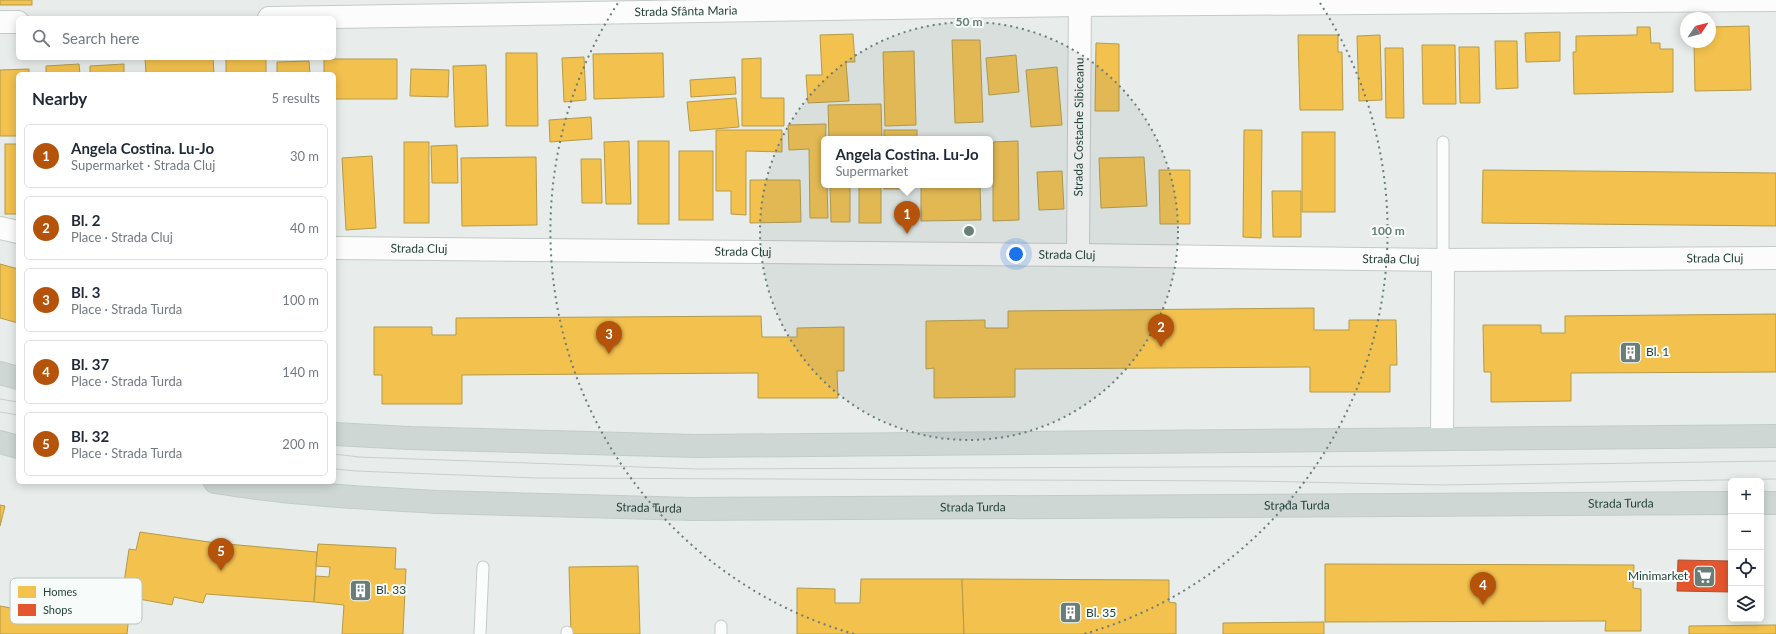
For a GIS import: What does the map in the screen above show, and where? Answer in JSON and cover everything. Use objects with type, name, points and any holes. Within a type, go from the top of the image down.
[{"type":"main road","points":[[0,373],[16,377]]},
{"type":"main road","points":[[336,434],[410,438],[696,446],[1776,436]]},
{"type":"main road","points":[[0,442],[16,446]]},
{"type":"main road","name":"Strada Turda","points":[[231,484],[320,495],[533,506],[677,508],[1728,503]]},
{"type":"main road","points":[[1764,503],[1776,503]]},
{"type":"street","name":"Strada Sfânta Maria","points":[[336,17],[1080,3],[1776,0]]},
{"type":"street","name":"Strada Costache Sibiceanu","points":[[1078,255],[1080,3]]},
{"type":"street","points":[[0,22],[16,22]]},
{"type":"street","points":[[0,228],[16,232]]},
{"type":"street","name":"Strada Cluj","points":[[336,248],[1443,260],[1776,258]]},
{"type":"street","points":[[1442,438],[1443,260]]},
{"type":"lane","points":[[1443,142],[1443,260]]},
{"type":"lane","points":[[480,634],[483,567]]},
{"type":"building: Homes","points":[[0,0],[32,0],[32,5],[0,5]]},
{"type":"building: Homes","points":[[1749,26],[1751,90],[1695,91],[1694,48],[1716,48],[1716,27]]},
{"type":"building: Homes","points":[[1637,27],[1650,27],[1651,43],[1660,43],[1660,49],[1673,49],[1673,92],[1574,94],[1573,52],[1576,52],[1576,36],[1637,35]]},
{"type":"building: Homes","points":[[1560,32],[1560,61],[1526,62],[1525,33]]},
{"type":"building: Homes","points":[[853,34],[855,62],[846,62],[849,101],[808,103],[806,75],[822,75],[820,35]]},
{"type":"building: Homes","points":[[1298,35],[1338,35],[1338,52],[1342,52],[1343,110],[1300,110]]},
{"type":"building: Homes","points":[[1380,35],[1382,100],[1359,101],[1357,36]]},
{"type":"building: Homes","points":[[952,40],[980,40],[983,122],[955,123]]},
{"type":"building: Homes","points":[[1495,41],[1517,41],[1518,88],[1496,89]]},
{"type":"building: Homes","points":[[1096,43],[1119,44],[1119,111],[1095,111]]},
{"type":"building: Homes","points":[[1422,45],[1455,45],[1456,104],[1423,104]]},
{"type":"building: Homes","points":[[1459,47],[1479,47],[1480,103],[1460,103]]},
{"type":"building: Homes","points":[[1385,48],[1403,48],[1404,118],[1386,118]]},
{"type":"building: Homes","points":[[914,51],[916,125],[885,126],[883,52]]},
{"type":"building: Homes","points":[[506,53],[537,53],[538,126],[506,126]]},
{"type":"building: Homes","points":[[663,53],[664,97],[594,99],[593,54]]},
{"type":"building: Homes","points":[[1016,55],[1019,92],[989,95],[986,58]]},
{"type":"building: Homes","points":[[584,57],[586,100],[564,102],[562,58]]},
{"type":"building: Homes","points":[[761,58],[761,98],[784,98],[784,126],[742,126],[742,59]]},
{"type":"building: Homes","points":[[397,59],[397,99],[336,99],[336,72],[324,72],[324,60]]},
{"type":"building: Homes","points":[[145,60],[213,60],[214,72],[146,72]]},
{"type":"building: Homes","points":[[226,60],[266,60],[266,72],[226,72]]},
{"type":"building: Homes","points":[[309,61],[310,72],[277,72],[277,62]]},
{"type":"building: Homes","points":[[79,64],[80,72],[46,72],[46,66]]},
{"type":"building: Homes","points":[[124,64],[124,72],[90,72],[90,66]]},
{"type":"building: Homes","points":[[486,65],[488,126],[455,127],[453,66]]},
{"type":"building: Homes","points":[[1057,67],[1062,125],[1031,127],[1026,70]]},
{"type":"building: Homes","points":[[29,69],[29,72],[16,72],[16,136],[0,136],[0,70]]},
{"type":"building: Homes","points":[[411,69],[449,70],[448,97],[410,96]]},
{"type":"building: Homes","points":[[735,77],[736,94],[691,97],[690,80]]},
{"type":"building: Homes","points":[[736,98],[739,127],[690,131],[687,102]]},
{"type":"building: Homes","points":[[881,104],[882,136],[829,136],[828,105]]},
{"type":"building: Homes","points":[[591,117],[592,139],[550,142],[549,120]]},
{"type":"building: Homes","points":[[826,124],[826,136],[821,136],[821,188],[827,188],[828,218],[810,218],[809,149],[789,150],[788,125]]},
{"type":"building: Homes","points":[[716,130],[782,130],[782,152],[746,151],[746,215],[731,214],[731,191],[716,191]]},
{"type":"building: Homes","points":[[884,130],[917,130],[917,136],[884,136]]},
{"type":"building: Homes","points":[[1244,130],[1262,130],[1261,238],[1243,237]]},
{"type":"building: Homes","points":[[1302,132],[1335,132],[1335,212],[1302,212]]},
{"type":"building: Homes","points":[[629,141],[631,204],[606,204],[604,142]]},
{"type":"building: Homes","points":[[638,141],[669,141],[669,224],[638,224]]},
{"type":"building: Homes","points":[[1018,141],[1019,220],[993,221],[993,142]]},
{"type":"building: Homes","points":[[404,142],[429,142],[429,223],[404,223]]},
{"type":"building: Homes","points":[[5,144],[16,144],[16,214],[5,214]]},
{"type":"building: Homes","points":[[457,145],[458,183],[432,183],[431,146]]},
{"type":"building: Homes","points":[[679,151],[713,151],[713,220],[679,220]]},
{"type":"building: Homes","points":[[372,156],[376,228],[346,230],[342,158]]},
{"type":"building: Homes","points":[[536,157],[537,225],[462,226],[461,158]]},
{"type":"building: Homes","points":[[1144,157],[1147,206],[1101,208],[1099,158]]},
{"type":"building: Homes","points":[[581,159],[601,159],[602,203],[582,203]]},
{"type":"building: Homes","points":[[1159,170],[1190,170],[1190,224],[1160,224]]},
{"type":"building: Homes","points":[[1483,170],[1776,173],[1776,226],[1482,223]]},
{"type":"building: Homes","points":[[1062,171],[1064,209],[1039,210],[1037,172]]},
{"type":"building: Homes","points":[[750,180],[800,180],[801,222],[750,223]]},
{"type":"building: Homes","points":[[830,188],[850,188],[850,222],[831,222]]},
{"type":"building: Homes","points":[[859,188],[881,188],[881,223],[859,223]]},
{"type":"building: Homes","points":[[884,188],[904,188],[904,189]]},
{"type":"building: Homes","points":[[921,188],[980,188],[981,220],[921,221]]},
{"type":"building: Homes","points":[[1272,191],[1301,191],[1301,237],[1273,237]]},
{"type":"building: Homes","points":[[0,264],[16,268],[16,322],[0,318]]},
{"type":"building: Homes","points":[[1314,308],[1314,330],[1349,330],[1349,320],[1396,320],[1397,365],[1390,365],[1390,392],[1310,392],[1310,367],[1015,369],[1015,397],[934,398],[934,368],[926,369],[926,321],[985,320],[985,328],[1008,328],[1008,311]]},
{"type":"building: Homes","name":"Bl. 1","points":[[1776,314],[1776,372],[1571,373],[1571,401],[1491,402],[1491,372],[1484,372],[1483,325],[1541,325],[1541,333],[1565,333],[1565,316]]},
{"type":"building: Homes","points":[[761,316],[762,337],[797,337],[797,328],[844,327],[844,371],[837,371],[838,398],[758,398],[758,373],[462,375],[462,404],[382,404],[382,375],[374,375],[374,327],[432,327],[432,335],[456,335],[456,318]]},
{"type":"building: Homes","points":[[0,505],[5,506],[0,526]]},
{"type":"building: Homes","points":[[140,532],[216,543],[317,552],[314,602],[206,594],[203,603],[174,597],[172,605],[142,600],[142,578],[125,578],[129,549],[136,550]]},
{"type":"building: Homes","name":"Bl. 33","points":[[318,544],[396,548],[395,569],[406,569],[403,634],[342,634],[344,605],[314,602],[316,576],[329,577],[330,567],[316,566]]},
{"type":"building: Homes","points":[[1325,564],[1634,565],[1633,588],[1641,589],[1641,631],[1605,631],[1606,621],[1325,622]]},
{"type":"building: Homes","points":[[638,566],[640,634],[571,634],[569,567]]},
{"type":"building: Homes","points":[[861,579],[962,579],[964,634],[797,634],[797,588],[835,589],[835,603],[860,603]]},
{"type":"building: Homes","name":"Bl. 35","points":[[962,579],[1169,580],[1169,602],[1176,603],[1176,634],[964,634]]},
{"type":"building: Homes","points":[[0,606],[10,608],[10,624],[128,624],[127,634],[0,634]]},
{"type":"building: Homes","points":[[1324,622],[1324,634],[1223,634],[1223,623]]},
{"type":"building: Homes","points":[[1776,625],[1776,634],[1689,634],[1689,626]]},
{"type":"building: Shops","name":"Minimarket","points":[[1678,560],[1728,561],[1728,592],[1677,591]]},
{"type":"tram line","points":[[0,399],[16,402]]},
{"type":"tram line","points":[[0,412],[16,415]]},
{"type":"tram line","points":[[336,454],[359,457],[696,469],[1441,466],[1776,461]]},
{"type":"tram line","points":[[336,469],[536,478],[1251,481],[1442,485],[1776,479]]},
{"type":"place","name":"Angela Costina. Lu-Jo","points":[[907,234]]},
{"type":"place","name":"Bl. 2","points":[[1161,347]]},
{"type":"place","name":"Bl. 1","points":[[1630,352]]},
{"type":"place","name":"Bl. 3","points":[[609,354]]},
{"type":"place","name":"Bl. 32","points":[[221,571]]},
{"type":"place","name":"Minimarket","points":[[1704,576]]},
{"type":"place","name":"Bl. 33","points":[[360,590]]},
{"type":"place","name":"Bl. 37","points":[[1483,605]]},
{"type":"place","name":"Bl. 35","points":[[1070,613]]}]
